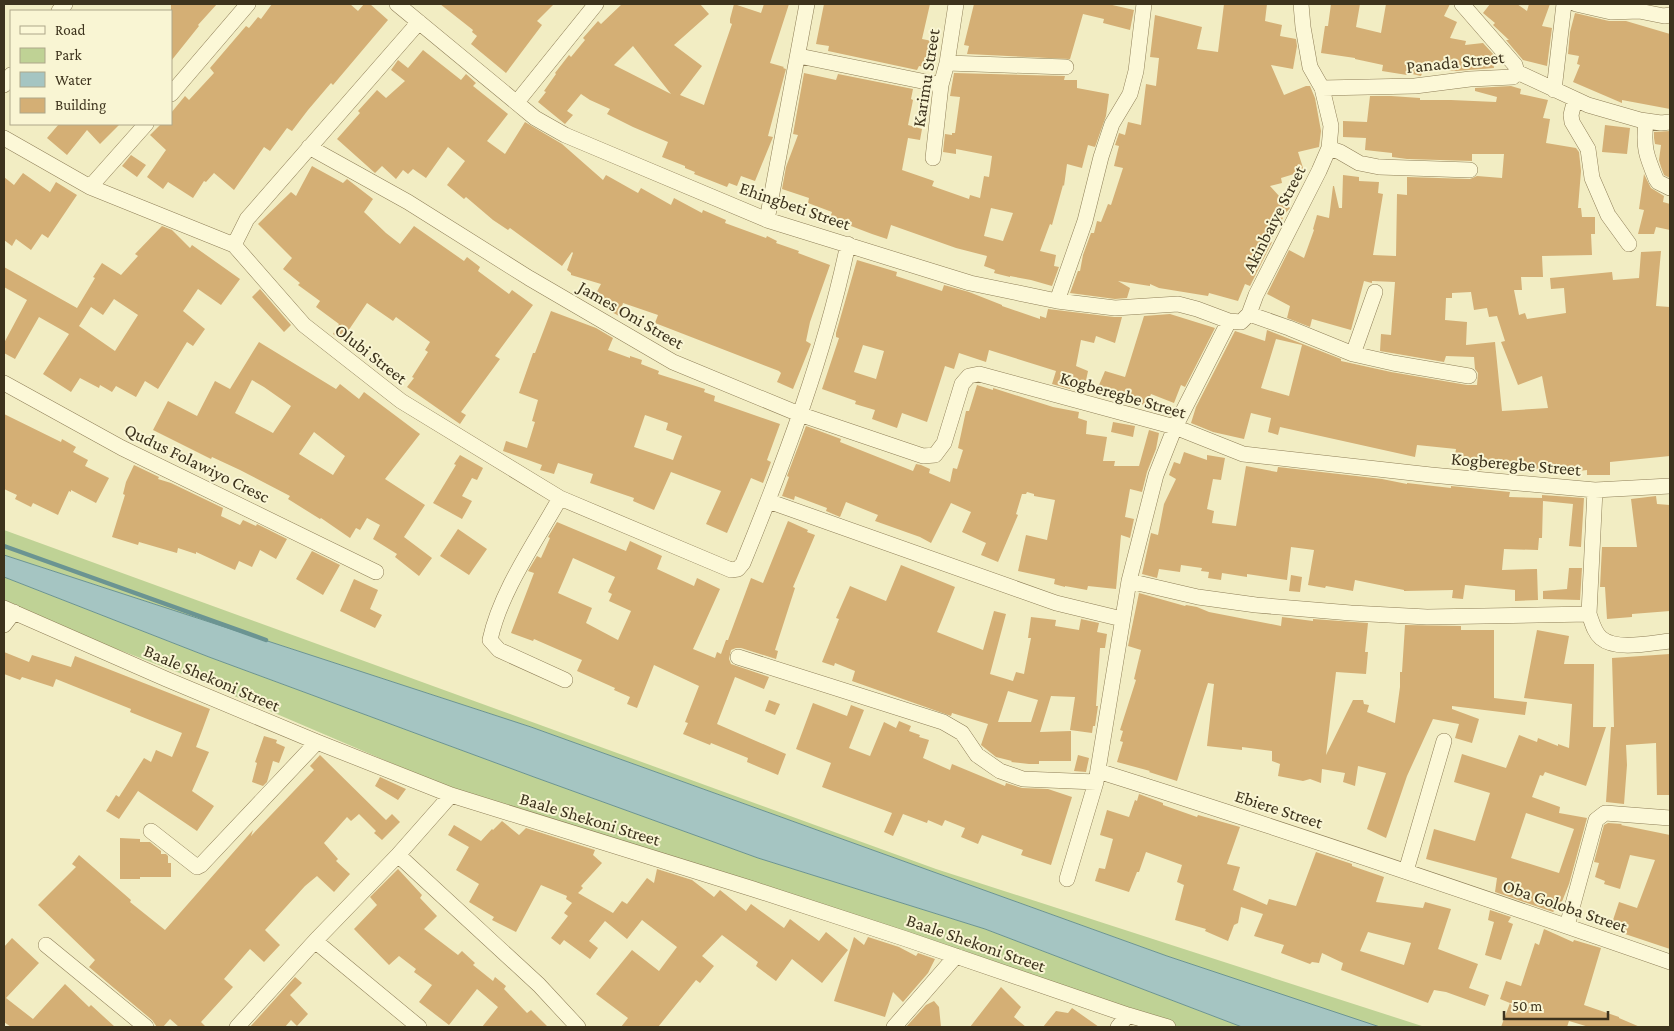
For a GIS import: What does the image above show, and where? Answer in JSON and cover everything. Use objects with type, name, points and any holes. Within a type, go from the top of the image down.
[{"type":"street","points":[[172,93],[248,4]]},
{"type":"street","name":"Ehingbeti Street","points":[[397,4],[535,118],[565,135],[767,220],[970,283],[1057,301],[1115,308],[1178,304],[1229,321]]},
{"type":"street","points":[[517,102],[596,4]]},
{"type":"street","points":[[767,220],[799,56],[807,4]]},
{"type":"street","name":"Karimu Street","points":[[933,158],[941,86],[947,63],[956,4]]},
{"type":"street","points":[[1057,301],[1085,221],[1101,157],[1112,124],[1130,94],[1136,71],[1144,4]]},
{"type":"street","name":"Akinbaiye Street","points":[[1249,314],[1256,295],[1329,148],[1331,126],[1322,88],[1310,67],[1301,4]]},
{"type":"street","points":[[1462,4],[1515,65],[1517,72]]},
{"type":"street","points":[[1554,90],[1564,4]]},
{"type":"street","points":[[1576,4],[1611,12],[1639,11],[1664,16],[1670,15]]},
{"type":"street","points":[[234,245],[247,219],[419,22]]},
{"type":"street","points":[[799,56],[941,86]]},
{"type":"street","points":[[947,63],[1066,67]]},
{"type":"street","name":"Panada Street","points":[[1322,88],[1415,86],[1512,77],[1517,72],[1588,105],[1646,121],[1670,122]]},
{"type":"street","points":[[1575,100],[1571,115],[1572,122],[1588,149],[1592,178],[1608,216],[1630,244]]},
{"type":"street","points":[[1646,121],[1644,142],[1646,154],[1658,182],[1670,188]]},
{"type":"street","points":[[90,188],[145,125]]},
{"type":"street","name":"Olubi Street","points":[[4,138],[90,188],[234,245],[304,325],[400,401],[560,498],[731,570],[738,569],[743,563],[768,501]]},
{"type":"street","name":"James Oni Street","points":[[309,147],[408,202],[528,278],[673,362],[799,414]]},
{"type":"street","points":[[1329,148],[1359,163],[1379,166],[1470,170]]},
{"type":"street","points":[[848,244],[838,294],[768,501],[1056,603],[1122,619]]},
{"type":"street","points":[[1353,354],[1375,292]]},
{"type":"street","points":[[1067,879],[1097,776],[1129,581],[1156,474],[1175,427],[1229,321],[1241,322],[1249,314],[1353,354],[1469,376]]},
{"type":"street","name":"Kogberegbe Street","points":[[799,414],[922,456],[935,456],[944,443],[962,384],[969,376],[979,374],[1175,427],[1243,454],[1431,475],[1595,490],[1670,486]]},
{"type":"street","name":"Qudus Folawiyo Cresc","points":[[4,383],[122,448],[376,572]]},
{"type":"street","points":[[1595,490],[1589,614],[1594,628],[1600,638],[1619,646],[1670,641]]},
{"type":"street","points":[[560,498],[508,589],[490,640],[499,650],[565,680]]},
{"type":"street","points":[[1129,581],[1208,598],[1256,605],[1351,613],[1427,617],[1589,614]]},
{"type":"street","points":[[4,625],[9,610]]},
{"type":"street","name":"Baale Shekoni Street","points":[[9,610],[166,680],[451,795],[753,889],[1168,1027]]},
{"type":"street","name":"Ebiere Street","points":[[738,657],[943,722],[962,733],[977,755],[1000,771],[1024,779],[1097,776],[1230,812],[1448,886]]},
{"type":"street","points":[[1406,871],[1444,741]]},
{"type":"street","points":[[151,830],[197,867],[201,865],[317,742]]},
{"type":"street","points":[[238,1027],[314,941],[398,855],[451,795]]},
{"type":"street","points":[[1567,926],[1596,820],[1605,813],[1670,818]]},
{"type":"street","points":[[398,855],[539,985],[578,1027]]},
{"type":"street","name":"Oba Goloba Street","points":[[1448,886],[1670,962]]},
{"type":"street","points":[[314,941],[419,1027]]},
{"type":"street","points":[[46,945],[146,1027]]},
{"type":"street","points":[[894,1027],[956,956]]},
{"type":"street","points":[[1118,1027],[1128,1015]]},
{"type":"green space","points":[[4,530],[936,869],[1425,1027],[1373,1027],[1167,956],[531,727],[4,555]]},
{"type":"green space","points":[[4,577],[209,657],[534,777],[758,858],[985,929],[1242,1027],[1147,1027],[452,789],[190,677],[4,606]]},
{"type":"water","points":[[4,555],[531,727],[1167,956],[1380,1027],[1242,1027],[985,929],[758,858],[209,657],[4,577]]},
{"type":"building","points":[[171,4],[217,4],[198,25],[172,60],[172,10]]},
{"type":"building","points":[[272,4],[350,4],[358,11],[364,4],[370,4],[388,20],[333,85],[331,83],[292,131],[287,128],[270,151],[264,147],[234,190],[214,173],[206,182],[204,181],[193,198],[168,182],[163,189],[147,177],[166,150],[150,135],[160,125],[172,125],[172,112],[185,96],[189,100],[214,73],[210,68],[246,26],[249,28],[258,17],[261,19]]},
{"type":"building","points":[[440,4],[554,4],[537,21],[542,25],[506,73],[471,44],[477,36],[472,32],[473,30]]},
{"type":"building","points":[[622,4],[700,4],[709,14],[674,45],[702,66],[680,95],[704,105],[732,24],[730,19],[734,4],[761,13],[764,4],[789,4],[770,63],[786,69],[768,136],[773,137],[755,181],[741,176],[737,186],[729,183],[727,187],[694,174],[695,172],[685,168],[685,166],[662,157],[668,142],[607,114],[610,109],[581,94],[567,111],[573,115],[565,124],[538,102],[546,92],[544,91],[555,73],[569,55],[571,57],[585,40],[583,38],[598,21],[601,24]],"holes":[[[633,46],[671,94],[614,65]]]},
{"type":"building","points":[[824,4],[930,4],[922,39],[937,42],[931,68],[919,66],[917,70],[828,51],[829,46],[816,44]]},
{"type":"building","points":[[974,4],[1108,4],[1134,10],[1130,30],[1103,23],[1104,19],[1083,14],[1070,59],[967,54],[969,46],[964,45]]},
{"type":"building","points":[[1224,4],[1267,4],[1265,21],[1282,25],[1280,36],[1296,39],[1297,46],[1293,69],[1271,65],[1284,95],[1310,86],[1315,98],[1321,131],[1319,147],[1298,152],[1304,171],[1281,178],[1282,183],[1270,186],[1290,208],[1282,217],[1250,286],[1245,284],[1238,301],[1209,293],[1208,296],[1159,288],[1150,284],[1150,286],[1118,281],[1130,288],[1127,298],[1115,299],[1070,293],[1078,271],[1080,271],[1083,255],[1091,233],[1094,233],[1097,221],[1101,222],[1108,204],[1111,205],[1123,168],[1114,166],[1119,146],[1115,145],[1119,133],[1125,135],[1128,122],[1141,125],[1146,84],[1156,86],[1159,58],[1150,57],[1155,15],[1202,27],[1197,49],[1218,52]]},
{"type":"building","points":[[1331,4],[1360,4],[1356,27],[1381,33],[1386,4],[1450,4],[1444,16],[1457,22],[1450,38],[1466,41],[1465,45],[1483,43],[1494,55],[1492,55],[1494,68],[1456,71],[1431,68],[1430,73],[1423,71],[1421,76],[1408,73],[1407,75],[1382,71],[1383,65],[1355,58],[1321,53]]},
{"type":"building","points":[[1490,4],[1517,4],[1527,11],[1529,4],[1550,4],[1542,26],[1552,28],[1547,66],[1523,60],[1506,40],[1509,40],[1493,25],[1495,23],[1483,13]]},
{"type":"building","points":[[1575,13],[1609,21],[1626,21],[1670,34],[1670,109],[1622,100],[1622,103],[1573,82],[1580,65],[1577,64],[1579,56],[1568,54],[1570,32]]},
{"type":"building","points":[[423,50],[461,80],[466,74],[476,83],[473,86],[508,114],[487,141],[505,154],[525,122],[562,144],[603,180],[606,175],[638,193],[641,188],[671,205],[674,198],[702,213],[703,210],[726,220],[725,223],[766,238],[767,236],[777,241],[776,243],[830,265],[810,322],[806,341],[811,344],[793,389],[777,382],[781,373],[779,371],[655,323],[658,315],[623,303],[619,316],[592,301],[601,284],[571,275],[567,270],[572,252],[562,266],[510,228],[508,230],[493,220],[466,197],[464,199],[447,185],[465,161],[448,147],[426,178],[413,169],[408,174],[403,170],[396,179],[382,166],[375,173],[337,139],[377,90],[386,98],[405,81],[391,70],[398,60],[408,68]]},
{"type":"building","points":[[804,73],[836,80],[838,74],[913,89],[911,99],[913,100],[908,125],[922,129],[920,140],[908,138],[902,170],[934,181],[932,186],[969,199],[970,195],[980,198],[984,176],[989,177],[992,156],[956,149],[956,154],[943,152],[945,134],[952,135],[952,133],[955,133],[960,97],[950,96],[954,73],[1065,76],[1064,80],[1077,80],[1077,88],[1109,94],[1106,116],[1095,147],[1088,145],[1082,168],[1067,164],[1064,186],[1052,225],[1050,224],[1040,251],[1056,255],[1054,266],[1059,267],[1052,286],[994,273],[995,270],[984,266],[987,256],[956,248],[891,225],[887,239],[830,218],[832,212],[808,203],[809,198],[782,189],[786,167],[798,135],[793,134]],"holes":[[[991,208],[1013,213],[1003,241],[984,236]]]},
{"type":"building","points":[[1511,86],[1521,89],[1520,94],[1548,100],[1543,118],[1550,119],[1546,143],[1576,148],[1579,152],[1581,171],[1578,208],[1581,208],[1582,217],[1595,217],[1595,234],[1591,234],[1592,255],[1542,256],[1543,277],[1521,277],[1522,290],[1514,290],[1519,315],[1525,313],[1527,319],[1566,313],[1564,288],[1551,289],[1550,278],[1612,272],[1613,280],[1639,278],[1641,252],[1661,251],[1656,306],[1670,307],[1670,456],[1610,462],[1610,475],[1587,475],[1587,470],[1564,473],[1484,461],[1482,470],[1471,469],[1471,463],[1454,461],[1456,449],[1417,445],[1415,457],[1280,427],[1278,435],[1268,432],[1271,418],[1251,413],[1244,439],[1213,432],[1191,423],[1196,407],[1235,331],[1265,341],[1267,330],[1341,359],[1341,361],[1391,372],[1477,385],[1478,373],[1475,369],[1474,357],[1446,356],[1444,362],[1380,351],[1381,334],[1391,335],[1395,282],[1372,281],[1372,283],[1364,281],[1351,330],[1312,319],[1310,327],[1287,318],[1290,306],[1267,294],[1289,250],[1304,258],[1317,215],[1329,218],[1333,186],[1339,208],[1342,208],[1343,175],[1359,177],[1359,181],[1379,182],[1378,193],[1383,194],[1373,255],[1396,256],[1397,194],[1407,195],[1407,177],[1470,179],[1477,176],[1502,178],[1504,154],[1472,154],[1472,161],[1407,159],[1392,157],[1392,153],[1365,150],[1366,138],[1343,137],[1343,121],[1367,122],[1370,96],[1420,98],[1420,100],[1496,102],[1497,97],[1475,91],[1475,88]],"holes":[[[1471,292],[1474,310],[1487,308],[1489,317],[1497,316],[1505,341],[1501,342],[1518,385],[1542,376],[1548,408],[1502,411],[1495,342],[1466,345],[1467,322],[1445,320],[1446,298],[1452,298],[1452,293]],[[1276,339],[1302,345],[1289,396],[1261,388]]]},
{"type":"building","points":[[58,125],[119,125],[100,144],[87,130],[67,155],[47,138]]},
{"type":"building","points":[[1605,125],[1630,128],[1627,154],[1602,152]]},
{"type":"building","points":[[1670,131],[1670,178],[1664,175],[1661,167],[1659,160],[1661,145],[1655,144],[1654,132]]},
{"type":"building","points":[[131,155],[146,165],[137,177],[122,166]]},
{"type":"building","points":[[312,166],[343,183],[347,179],[373,199],[364,212],[400,244],[414,226],[464,261],[467,257],[480,267],[478,271],[509,294],[512,290],[533,305],[495,356],[500,359],[461,412],[466,415],[460,424],[407,387],[428,352],[425,350],[430,342],[396,317],[393,321],[367,303],[342,340],[333,334],[339,324],[316,307],[320,301],[298,285],[300,283],[283,269],[292,258],[258,224],[291,192],[296,196]]},
{"type":"building","points":[[23,173],[50,192],[56,182],[77,195],[48,238],[42,234],[31,250],[16,239],[12,246],[4,240],[4,177],[14,185]]},
{"type":"building","points":[[1644,174],[1651,188],[1664,196],[1663,202],[1670,204],[1670,230],[1656,227],[1654,234],[1638,234],[1644,210],[1639,209]]},
{"type":"building","points":[[162,226],[172,230],[190,248],[192,245],[240,279],[221,305],[198,289],[183,311],[205,329],[193,346],[187,342],[158,389],[145,381],[136,397],[116,386],[112,392],[100,385],[99,388],[80,378],[71,392],[43,374],[69,334],[39,317],[15,359],[4,353],[4,343],[27,300],[4,287],[4,267],[77,308],[102,263],[121,275],[138,256],[135,254]],"holes":[[[114,299],[138,315],[115,351],[79,326],[91,307],[103,315]]]},
{"type":"building","points":[[857,260],[897,272],[896,276],[942,291],[944,285],[969,292],[1040,319],[1040,316],[1046,318],[1048,309],[1122,317],[1115,343],[1096,336],[1094,343],[1081,340],[1076,366],[1088,371],[1084,390],[1071,385],[1070,389],[1052,384],[1056,371],[989,350],[986,362],[959,353],[954,369],[945,366],[927,422],[902,413],[897,428],[872,419],[875,410],[855,404],[856,401],[822,389],[839,338],[836,337]],"holes":[[[863,345],[884,351],[876,379],[854,372]]]},
{"type":"building","points":[[260,289],[291,325],[284,332],[252,297]]},
{"type":"building","points":[[551,311],[596,328],[613,338],[608,350],[642,360],[641,364],[659,371],[658,374],[705,389],[704,392],[715,396],[714,401],[780,424],[767,460],[771,462],[763,483],[751,478],[727,533],[706,524],[721,491],[671,472],[654,510],[633,501],[634,498],[590,483],[593,474],[558,463],[554,474],[540,470],[542,465],[503,451],[506,441],[527,448],[535,422],[532,421],[538,400],[519,393],[533,353],[535,353]],"holes":[[[645,415],[668,423],[666,430],[682,436],[673,460],[634,447]]]},
{"type":"building","points":[[1170,314],[1215,328],[1185,387],[1181,385],[1174,403],[1151,394],[1146,406],[1099,385],[1105,371],[1125,377],[1144,316]]},
{"type":"building","points":[[259,342],[336,389],[340,384],[359,399],[364,392],[420,434],[385,479],[425,505],[404,537],[432,558],[419,576],[395,557],[397,554],[373,539],[380,525],[367,518],[360,530],[356,528],[350,538],[288,499],[290,496],[240,470],[212,457],[211,459],[153,430],[168,401],[197,416],[215,381],[230,389]],"holes":[[[252,380],[291,406],[273,433],[235,413]],[[314,432],[345,456],[333,475],[299,454]]]},
{"type":"building","points":[[977,385],[993,390],[993,388],[1053,407],[1079,412],[1078,418],[1087,421],[1086,434],[1107,437],[1103,461],[1115,461],[1114,466],[1139,466],[1149,430],[1159,433],[1156,449],[1142,492],[1130,489],[1125,517],[1134,519],[1130,538],[1121,535],[1116,589],[1088,586],[1087,590],[1065,587],[1054,584],[1055,579],[1018,571],[1026,535],[1047,540],[1055,500],[1034,496],[1034,494],[1027,492],[1022,494],[1016,514],[1018,515],[998,562],[981,555],[986,543],[962,532],[971,512],[951,503],[931,543],[920,537],[875,521],[878,515],[846,502],[840,517],[826,511],[827,508],[795,496],[794,500],[782,496],[789,477],[787,476],[806,426],[841,439],[840,442],[913,471],[916,464],[921,465],[930,469],[929,473],[950,482],[953,468],[957,469],[963,450],[958,448],[966,411],[969,411]]},
{"type":"building","points":[[4,414],[61,442],[62,439],[76,447],[73,452],[88,460],[85,466],[109,478],[96,503],[71,490],[58,515],[33,503],[31,507],[15,499],[17,495],[4,489]]},
{"type":"building","points":[[1113,422],[1135,426],[1133,437],[1111,432]]},
{"type":"building","points":[[1184,452],[1207,460],[1207,455],[1225,458],[1221,480],[1213,479],[1207,509],[1214,511],[1212,523],[1236,526],[1246,466],[1277,472],[1278,467],[1382,479],[1407,484],[1510,492],[1509,497],[1542,498],[1542,495],[1584,498],[1581,547],[1569,546],[1573,504],[1543,501],[1542,538],[1539,538],[1538,550],[1504,549],[1502,570],[1537,569],[1538,600],[1515,601],[1515,590],[1465,585],[1463,599],[1452,598],[1453,590],[1404,591],[1355,580],[1353,591],[1308,585],[1314,550],[1291,547],[1287,580],[1247,574],[1247,577],[1222,573],[1221,580],[1208,578],[1209,572],[1201,571],[1202,568],[1181,565],[1180,572],[1159,569],[1157,578],[1142,574],[1151,533],[1158,535],[1164,504],[1176,479],[1169,475],[1174,462],[1180,464]]},
{"type":"building","points":[[460,455],[483,468],[477,480],[472,478],[462,496],[472,501],[462,519],[433,503]]},
{"type":"building","points":[[134,465],[159,477],[158,479],[171,483],[223,508],[221,516],[240,525],[243,520],[256,526],[257,524],[287,539],[276,559],[260,550],[252,567],[239,561],[235,570],[196,552],[196,554],[178,548],[177,553],[139,542],[138,545],[112,537],[125,495],[123,494],[126,482]]},
{"type":"building","points":[[1656,496],[1657,504],[1670,505],[1670,611],[1632,614],[1632,617],[1607,619],[1605,587],[1600,587],[1602,547],[1637,547],[1631,499]]},
{"type":"building","points":[[788,521],[815,535],[793,587],[795,588],[775,650],[778,651],[776,659],[741,648],[731,650],[729,659],[731,664],[769,677],[764,689],[735,677],[717,724],[786,754],[778,775],[747,762],[748,758],[683,734],[688,723],[685,722],[699,686],[654,665],[637,708],[627,704],[630,697],[577,671],[582,660],[534,639],[533,641],[511,633],[534,573],[528,571],[537,556],[541,558],[550,538],[548,537],[557,522],[626,551],[630,541],[662,556],[657,569],[694,586],[697,578],[720,589],[693,649],[715,658],[717,652],[721,654],[726,640],[728,640],[751,578],[763,583]],"holes":[[[573,558],[615,577],[608,592],[612,594],[609,601],[631,611],[618,640],[586,623],[592,608],[558,593]]]},
{"type":"building","points":[[458,529],[487,549],[469,575],[440,556]]},
{"type":"building","points":[[312,551],[340,565],[323,595],[296,579]]},
{"type":"building","points":[[901,565],[955,587],[937,632],[983,650],[994,611],[1006,614],[990,674],[1013,681],[1016,672],[1024,674],[1031,638],[1028,638],[1031,617],[1056,620],[1055,626],[1079,630],[1081,619],[1099,623],[1097,632],[1107,634],[1105,648],[1100,648],[1096,706],[1098,706],[1092,733],[1070,730],[1075,697],[1051,696],[1040,732],[1071,731],[1071,761],[1039,761],[1039,764],[1011,762],[996,757],[981,745],[988,724],[952,713],[951,716],[852,681],[855,671],[835,663],[834,666],[822,662],[839,619],[836,618],[850,586],[886,601]],"holes":[[[1008,691],[1038,700],[1031,722],[998,722]]]},
{"type":"building","points":[[1569,568],[1582,568],[1580,600],[1543,599],[1543,591],[1567,589]]},
{"type":"building","points":[[1291,575],[1302,577],[1300,592],[1289,591]]},
{"type":"building","points":[[354,579],[378,590],[370,609],[382,615],[375,628],[340,611]]},
{"type":"building","points":[[1139,593],[1185,606],[1197,607],[1209,612],[1281,626],[1282,617],[1313,621],[1313,619],[1368,623],[1365,652],[1368,652],[1366,674],[1336,672],[1326,755],[1353,700],[1363,700],[1364,704],[1369,705],[1367,712],[1395,723],[1400,672],[1402,672],[1405,625],[1461,626],[1461,630],[1494,630],[1494,698],[1527,702],[1525,715],[1452,706],[1452,709],[1479,719],[1472,743],[1455,738],[1459,724],[1433,719],[1407,776],[1386,838],[1367,829],[1386,773],[1358,766],[1355,786],[1343,782],[1345,773],[1322,769],[1321,783],[1310,779],[1303,781],[1278,776],[1280,764],[1272,761],[1272,751],[1242,747],[1242,750],[1207,746],[1214,684],[1208,683],[1177,781],[1117,762],[1123,742],[1120,741],[1123,731],[1120,730],[1136,680],[1134,679],[1141,650],[1128,646]]},
{"type":"building","points":[[1537,630],[1569,636],[1564,664],[1594,664],[1593,727],[1606,727],[1586,786],[1545,772],[1543,776],[1540,775],[1532,797],[1560,807],[1559,813],[1587,818],[1569,884],[1561,904],[1553,912],[1495,892],[1497,878],[1426,859],[1434,829],[1475,841],[1490,793],[1454,782],[1462,754],[1506,768],[1519,735],[1537,742],[1538,738],[1569,748],[1572,704],[1524,698]],"holes":[[[1526,813],[1574,829],[1559,873],[1511,858]]]},
{"type":"building","points":[[4,652],[29,662],[32,655],[71,667],[75,656],[210,709],[196,747],[209,752],[192,791],[214,806],[197,831],[138,791],[119,819],[106,811],[116,795],[119,797],[144,758],[151,762],[156,750],[172,757],[182,733],[130,712],[131,709],[56,679],[53,687],[22,677],[20,680],[4,674]]},
{"type":"building","points":[[1670,654],[1670,795],[1657,795],[1656,743],[1626,745],[1627,765],[1624,804],[1606,802],[1611,727],[1614,727],[1612,658]]},
{"type":"building","points":[[769,700],[780,704],[775,715],[765,711]]},
{"type":"building","points":[[813,703],[847,716],[851,705],[864,710],[849,748],[870,756],[884,722],[896,728],[899,721],[911,726],[909,731],[929,740],[923,758],[950,770],[952,764],[1005,786],[1006,783],[1022,788],[1048,789],[1072,797],[1051,865],[1021,855],[1023,850],[982,835],[978,844],[961,837],[965,828],[945,820],[942,826],[928,820],[927,823],[903,814],[893,836],[884,832],[892,813],[822,787],[831,763],[796,749]]},
{"type":"building","points":[[264,736],[277,740],[276,743],[285,747],[279,763],[273,761],[267,782],[263,786],[252,782],[257,763],[255,762]]},
{"type":"building","points":[[320,755],[386,820],[392,814],[400,822],[382,840],[359,814],[351,821],[347,817],[324,843],[338,859],[336,861],[350,874],[334,892],[317,876],[305,886],[265,930],[280,945],[264,962],[250,949],[224,979],[233,987],[201,1022],[206,1027],[179,1027],[170,1019],[163,1027],[157,1027],[152,1020],[89,967],[95,960],[38,905],[76,867],[72,864],[79,855],[131,900],[130,902],[165,930],[253,830],[251,836],[314,770],[310,766]]},
{"type":"building","points":[[1078,755],[1089,758],[1086,772],[1074,771]]},
{"type":"building","points":[[380,777],[406,789],[398,800],[375,786]]},
{"type":"building","points":[[1139,794],[1197,817],[1198,815],[1240,827],[1227,864],[1240,867],[1233,890],[1267,905],[1269,899],[1296,906],[1316,852],[1384,877],[1376,902],[1423,908],[1425,902],[1451,909],[1438,949],[1478,964],[1469,988],[1489,995],[1485,1006],[1446,992],[1434,990],[1428,1003],[1341,970],[1343,963],[1322,953],[1319,963],[1312,962],[1310,964],[1281,953],[1284,945],[1254,936],[1263,914],[1241,907],[1238,923],[1234,925],[1228,941],[1205,931],[1206,929],[1175,920],[1184,885],[1177,882],[1182,865],[1146,852],[1129,892],[1095,881],[1099,868],[1105,869],[1113,839],[1100,835],[1107,810],[1129,817],[1135,800],[1137,801]],"holes":[[[1368,932],[1411,943],[1404,965],[1360,951]]]},
{"type":"building","points":[[502,821],[519,835],[526,828],[595,850],[593,855],[602,863],[581,886],[583,888],[578,893],[613,913],[622,901],[627,904],[647,878],[654,883],[657,869],[692,880],[714,897],[720,890],[746,911],[751,904],[784,928],[790,919],[819,941],[826,932],[848,950],[822,983],[792,959],[776,981],[756,966],[758,962],[722,935],[702,956],[714,966],[700,983],[696,980],[658,1027],[621,1027],[628,1018],[596,994],[632,950],[659,971],[677,947],[642,920],[627,939],[605,921],[589,941],[598,948],[590,959],[564,940],[560,945],[551,938],[568,916],[564,913],[572,903],[566,899],[567,896],[541,885],[516,932],[492,920],[494,917],[469,902],[479,884],[456,870],[469,847],[448,835],[454,825],[481,841]]},
{"type":"building","points":[[1608,823],[1622,824],[1670,835],[1670,949],[1610,929],[1619,902],[1637,908],[1655,860],[1630,855],[1620,889],[1604,884],[1605,881],[1595,877],[1599,863],[1594,862],[1604,825]]},
{"type":"building","points":[[120,838],[140,839],[140,842],[150,842],[161,851],[161,854],[166,854],[168,856],[168,863],[171,863],[171,877],[120,879]]},
{"type":"building","points":[[398,869],[422,895],[420,898],[437,916],[424,929],[458,955],[462,951],[475,963],[473,965],[493,981],[495,977],[506,986],[504,989],[527,1013],[531,1010],[548,1027],[482,1027],[498,1007],[477,989],[449,1025],[419,1002],[432,985],[414,972],[416,969],[399,956],[389,965],[354,929],[377,905],[370,897]]},
{"type":"building","points":[[1490,910],[1511,917],[1508,922],[1513,924],[1501,960],[1485,955],[1494,922],[1488,920]]},
{"type":"building","points":[[1544,929],[1573,942],[1574,940],[1601,948],[1584,1005],[1619,1017],[1640,1027],[1589,1027],[1569,1021],[1567,1027],[1501,1027],[1510,1003],[1500,999],[1506,981],[1521,986],[1535,943],[1539,945]]},
{"type":"building","points":[[854,937],[864,945],[868,937],[899,947],[916,956],[918,953],[935,959],[928,973],[903,1002],[893,992],[885,1017],[834,1001]]},
{"type":"building","points":[[12,938],[39,963],[6,998],[33,1019],[65,984],[89,1007],[91,1005],[115,1027],[11,1027],[4,1022],[4,947]]},
{"type":"building","points":[[295,977],[302,983],[290,995],[308,1014],[297,1026],[291,1020],[285,1027],[250,1027]]},
{"type":"building","points":[[1001,987],[1021,1007],[1014,1017],[1026,1027],[970,1027]]},
{"type":"building","points":[[934,1001],[939,1007],[941,1027],[906,1027],[926,1005]]},
{"type":"building","points":[[1072,1008],[1099,1027],[1043,1027],[1056,1011],[1068,1013]]},
{"type":"waterway","points":[[4,546],[266,640]]}]
